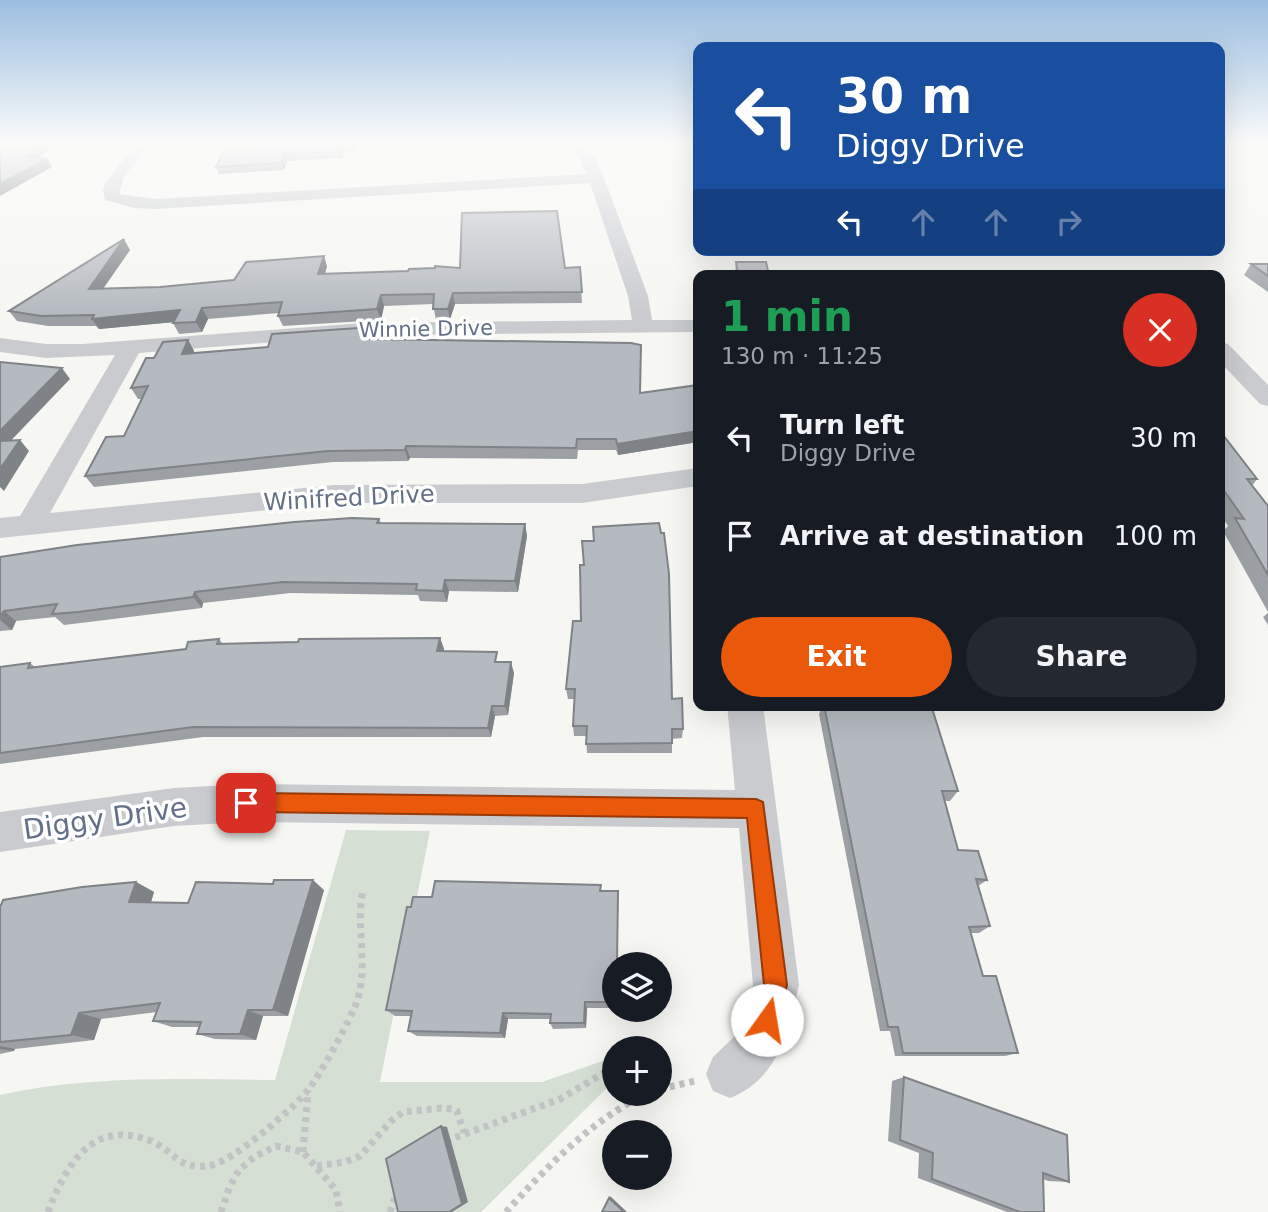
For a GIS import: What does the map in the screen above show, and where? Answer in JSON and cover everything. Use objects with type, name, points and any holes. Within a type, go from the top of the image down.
[{"type":"street","points":[[121,200],[155,204],[230,200]]},
{"type":"street","points":[[604,200],[638,296],[643,326]]},
{"type":"street","name":"Winnie Drive","points":[[0,345],[46,351],[130,349],[399,328],[693,326]]},
{"type":"street","points":[[28,526],[130,349]]},
{"type":"street","points":[[1225,354],[1268,399]]},
{"type":"street","name":"Winifred Drive","points":[[0,528],[334,494],[578,494],[611,492],[693,478]]},
{"type":"street","points":[[730,1074],[756,1049],[776,985],[746,711]]},
{"type":"street","name":"Diggy Drive","points":[[0,832],[174,807],[246,803],[756,808]]},
{"type":"path","points":[[48,1212],[62,1176],[82,1151],[122,1134],[153,1142],[183,1166],[213,1165],[235,1156],[308,1090],[357,1002],[362,976],[359,908],[363,890]]},
{"type":"path","points":[[439,1144],[561,1099],[602,1073]]},
{"type":"path","points":[[303,1152],[308,1090]]},
{"type":"path","points":[[506,1212],[567,1147],[621,1106]]},
{"type":"path","points":[[317,1166],[346,1162],[361,1156],[375,1143],[390,1122],[403,1112],[416,1109],[449,1107],[457,1111],[464,1133]]},
{"type":"path","points":[[221,1212],[228,1186],[242,1164],[276,1146],[303,1152],[317,1166],[337,1190],[341,1212]]},
{"type":"path","points":[[235,1156],[242,1164]]},
{"type":"path","points":[[390,1212],[399,1184]]},
{"type":"shaded area","points":[[346,830],[430,831],[380,1082],[542,1082],[602,1061],[602,1093],[481,1212],[0,1212],[0,1095],[103,1081],[275,1080]]},
{"type":"building","points":[[557,211],[565,268],[580,267],[582,292],[453,293],[448,309],[433,309],[434,294],[381,295],[377,309],[278,316],[282,302],[202,308],[196,322],[173,323],[180,310],[92,319],[94,315],[41,316],[9,311],[124,239],[89,289],[160,287],[234,280],[246,262],[324,256],[318,274],[408,271],[435,266],[460,268],[462,213]]},
{"type":"building","points":[[736,262],[766,262],[768,270],[737,270]]},
{"type":"building","points":[[1251,264],[1268,264],[1268,276]]},
{"type":"building","points":[[372,327],[369,339],[641,345],[640,393],[693,386],[693,432],[617,444],[616,439],[577,439],[576,448],[406,446],[405,450],[328,451],[85,476],[106,437],[124,436],[148,386],[131,388],[146,358],[154,358],[163,342],[188,340],[182,354],[268,347],[272,334]]},
{"type":"building","points":[[0,362],[62,368],[0,431]]},
{"type":"building","points":[[1225,437],[1257,479],[1247,479],[1268,506],[1268,575],[1235,518],[1244,519],[1225,492]]},
{"type":"building","points":[[20,440],[0,469],[0,441]]},
{"type":"building","points":[[352,518],[379,519],[377,523],[525,524],[515,581],[445,580],[443,591],[416,590],[417,584],[283,582],[195,592],[193,597],[52,614],[57,604],[4,611],[0,617],[0,557],[77,545]]},
{"type":"building","points":[[659,523],[661,533],[664,533],[669,574],[672,699],[682,698],[683,729],[672,729],[672,743],[586,744],[587,726],[573,726],[575,689],[566,689],[573,621],[581,621],[580,565],[584,565],[582,541],[594,541],[593,527]]},
{"type":"building","points":[[440,638],[437,651],[497,652],[495,662],[511,662],[505,706],[492,706],[488,728],[193,727],[0,753],[0,667],[30,663],[28,668],[186,649],[188,642],[219,639],[217,644],[298,642],[299,639]]},
{"type":"building","points":[[825,711],[933,711],[958,791],[942,791],[958,850],[978,851],[987,880],[976,879],[990,926],[969,927],[983,976],[996,976],[1018,1053],[903,1053],[898,1027],[888,1027]]},
{"type":"building","points":[[274,880],[313,880],[273,1010],[248,1010],[240,1034],[197,1034],[201,1022],[153,1021],[160,1003],[79,1013],[71,1035],[0,1042],[0,905],[3,900],[82,887],[136,882],[129,902],[188,903],[196,882],[273,884]]},
{"type":"building","points":[[435,881],[601,885],[600,891],[618,891],[617,952],[602,952],[602,1002],[585,1002],[584,1023],[550,1023],[551,1014],[503,1013],[500,1033],[408,1031],[412,1011],[386,1010],[407,907],[411,907],[413,897],[432,897]]},
{"type":"building","points":[[904,1077],[1067,1135],[1069,1182],[1043,1173],[1044,1212],[1020,1212],[932,1179],[933,1153],[900,1140]]},
{"type":"building","points":[[441,1126],[462,1204],[449,1212],[398,1212],[386,1159]]},
{"type":"building","points":[[609,1198],[624,1212],[602,1212]]},
{"type":"route","points":[[246,803],[756,808],[776,985],[767,1020]]}]
